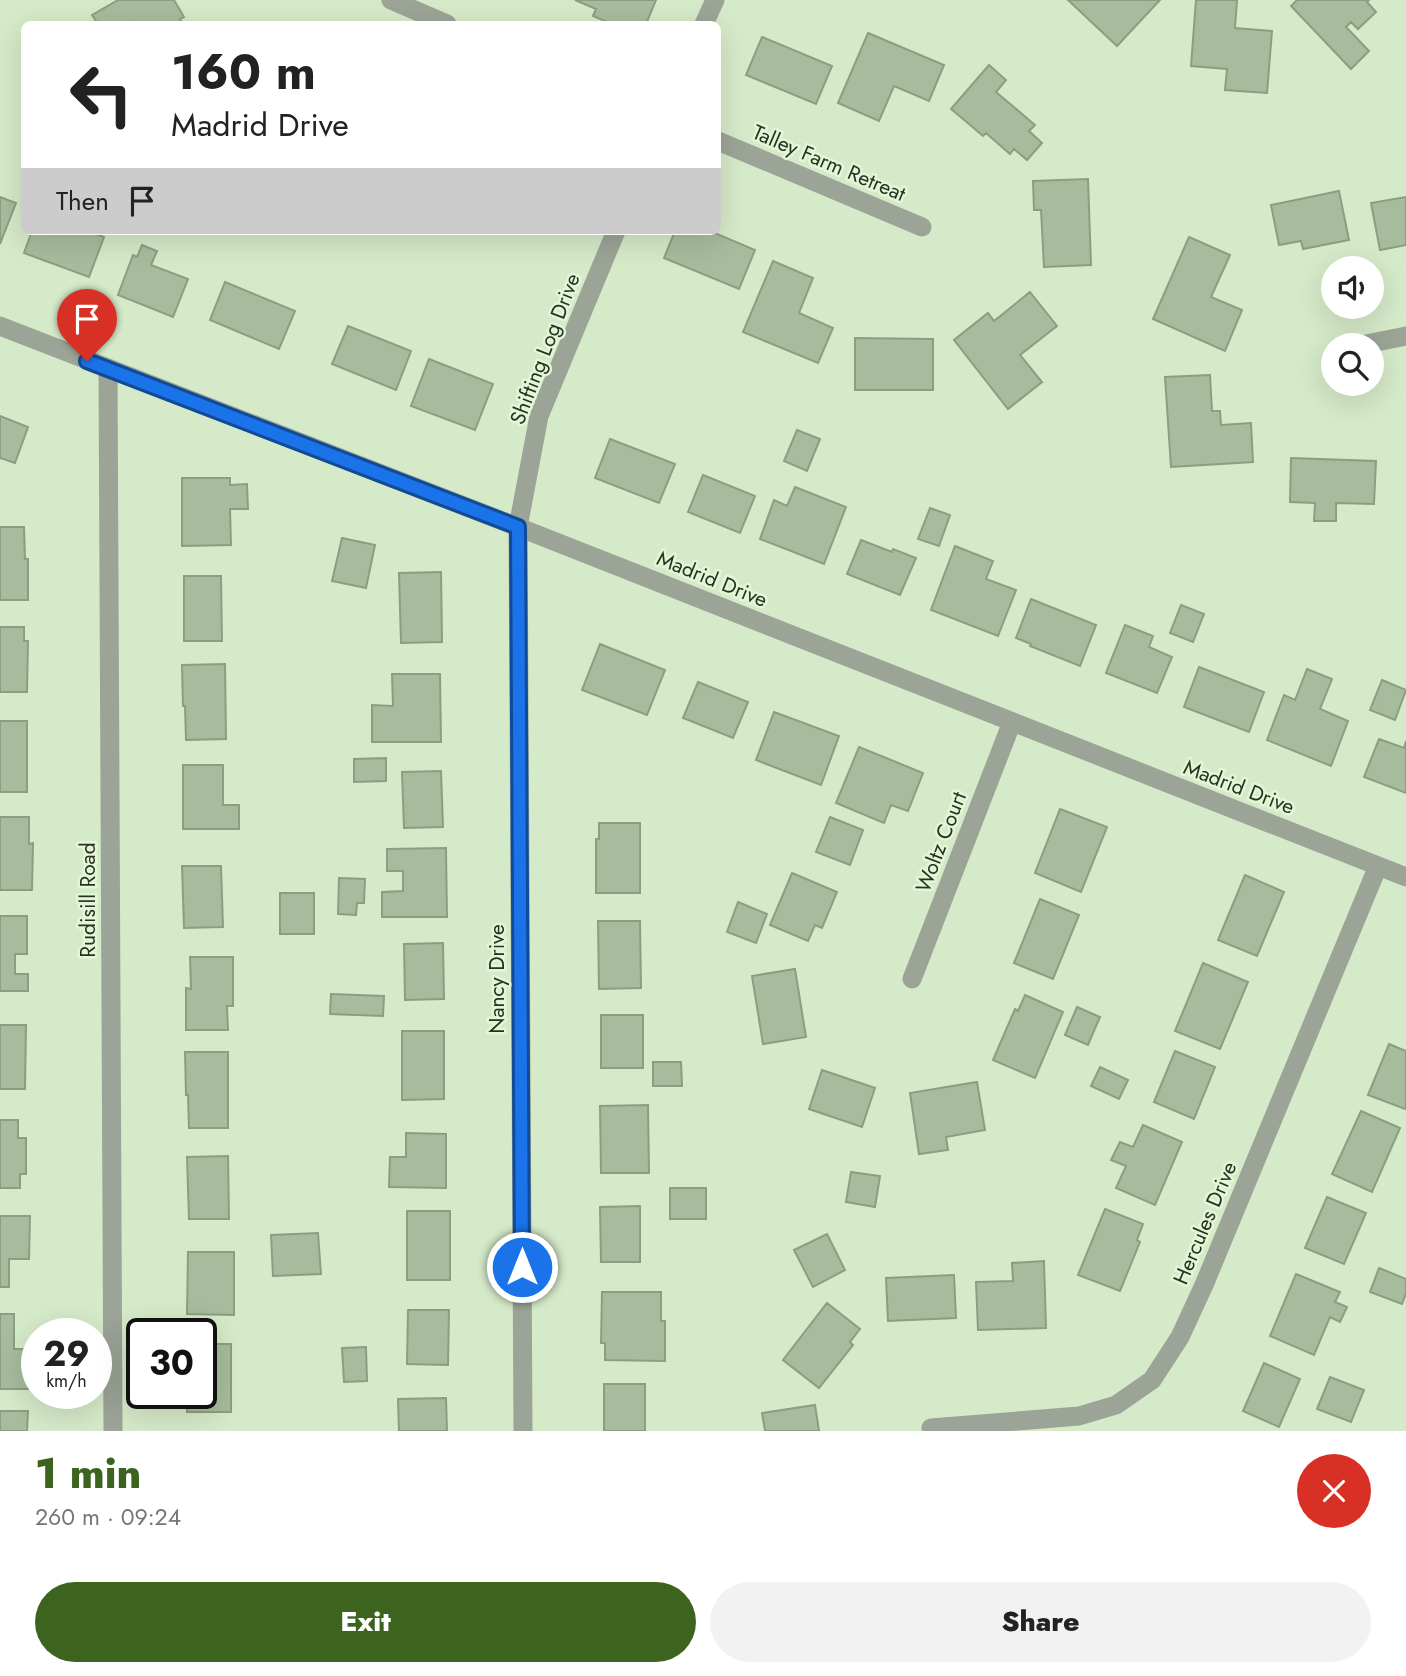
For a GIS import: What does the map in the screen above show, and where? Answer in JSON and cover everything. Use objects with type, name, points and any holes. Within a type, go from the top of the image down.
[{"type":"street","points":[[391,0],[440,21]]},
{"type":"street","points":[[706,21],[715,0]]},
{"type":"street","name":"Talley Farm Retreat","points":[[721,142],[922,227]]},
{"type":"street","name":"Shifting Log Drive","points":[[518,527],[539,416],[614,235]]},
{"type":"street","name":"Madrid Drive","points":[[0,326],[1406,877]]},
{"type":"street","points":[[1384,340],[1406,336]]},
{"type":"street","name":"Rudisill Road","points":[[108,370],[114,1431]]},
{"type":"street","name":"Nancy Drive","points":[[518,527],[523,1431]]},
{"type":"street","name":"Woltz Court","points":[[912,979],[1012,722]]},
{"type":"street","name":"Hercules Drive","points":[[931,1428],[1079,1416],[1116,1405],[1152,1380],[1180,1337],[1204,1285],[1378,866]]},
{"type":"building","points":[[118,0],[174,0],[184,17],[180,19],[182,21],[96,21],[92,15]]},
{"type":"building","points":[[575,0],[656,0],[647,21],[605,21],[593,16],[596,9]]},
{"type":"building","points":[[1068,0],[1160,0],[1117,46]]},
{"type":"building","points":[[1196,0],[1237,0],[1235,28],[1272,31],[1267,93],[1225,90],[1227,69],[1191,66]]},
{"type":"building","points":[[1297,0],[1369,0],[1367,2],[1376,12],[1358,29],[1351,22],[1346,27],[1369,51],[1351,69],[1291,6]]},
{"type":"building","points":[[868,33],[944,65],[929,101],[894,86],[879,121],[838,103]]},
{"type":"building","points":[[762,37],[832,66],[816,104],[746,75]]},
{"type":"building","points":[[989,65],[1006,80],[996,92],[1035,125],[1029,131],[1042,143],[1027,160],[1014,149],[1010,154],[986,133],[983,136],[951,109]]},
{"type":"building","points":[[1088,179],[1091,265],[1044,267],[1041,210],[1034,210],[1033,181]]},
{"type":"building","points":[[1339,191],[1349,240],[1303,249],[1301,241],[1279,245],[1271,205]]},
{"type":"building","points":[[0,197],[16,203],[0,244]]},
{"type":"building","points":[[1406,197],[1406,245],[1380,250],[1371,203]]},
{"type":"building","points":[[31,235],[104,237],[89,277],[24,253]]},
{"type":"building","points":[[673,235],[719,235],[755,250],[739,289],[664,258]]},
{"type":"building","points":[[1189,237],[1230,255],[1211,297],[1242,310],[1225,351],[1153,319]]},
{"type":"building","points":[[142,245],[157,251],[151,265],[188,279],[173,317],[118,295],[133,255],[137,257]]},
{"type":"building","points":[[773,261],[813,278],[799,313],[833,328],[818,363],[743,332]]},
{"type":"building","points":[[225,282],[295,311],[279,349],[210,320]]},
{"type":"building","points":[[1030,292],[1057,326],[1020,355],[1042,382],[1008,409],[954,340],[988,313],[994,321]]},
{"type":"building","points":[[348,326],[411,351],[396,390],[332,364]]},
{"type":"building","points":[[855,338],[933,339],[933,390],[855,390]]},
{"type":"building","points":[[429,359],[493,384],[475,430],[411,406]]},
{"type":"building","points":[[1210,375],[1212,411],[1220,411],[1221,425],[1251,423],[1253,462],[1171,467],[1165,377]]},
{"type":"building","points":[[0,416],[28,427],[15,463],[0,458]]},
{"type":"building","points":[[797,430],[820,439],[807,471],[784,461]]},
{"type":"building","points":[[610,439],[675,464],[659,503],[595,478]]},
{"type":"building","points":[[1291,458],[1376,461],[1374,504],[1336,503],[1336,521],[1314,521],[1315,503],[1290,502]]},
{"type":"building","points":[[703,475],[755,496],[740,533],[688,512]]},
{"type":"building","points":[[182,478],[230,478],[230,485],[247,484],[248,509],[230,509],[231,545],[182,546]]},
{"type":"building","points":[[795,487],[846,507],[824,564],[760,539],[774,500],[787,506]]},
{"type":"building","points":[[930,508],[950,515],[939,546],[918,539]]},
{"type":"building","points":[[0,527],[24,527],[25,559],[28,559],[28,600],[0,600]]},
{"type":"building","points":[[342,538],[375,545],[366,588],[332,581]]},
{"type":"building","points":[[861,540],[916,558],[900,595],[847,574]]},
{"type":"building","points":[[955,546],[993,561],[986,579],[1016,590],[998,636],[931,610]]},
{"type":"building","points":[[441,572],[442,642],[401,643],[399,573]]},
{"type":"building","points":[[184,576],[221,576],[222,641],[184,641]]},
{"type":"building","points":[[1031,599],[1096,625],[1080,666],[1016,638]]},
{"type":"building","points":[[1181,605],[1204,614],[1193,642],[1170,633]]},
{"type":"building","points":[[1125,625],[1153,636],[1149,647],[1172,657],[1157,693],[1106,673]]},
{"type":"building","points":[[0,627],[24,627],[24,641],[28,641],[27,692],[0,692]]},
{"type":"building","points":[[600,644],[665,670],[647,715],[582,690]]},
{"type":"building","points":[[225,664],[226,739],[186,740],[182,665]]},
{"type":"building","points":[[1199,667],[1264,692],[1249,732],[1184,707]]},
{"type":"building","points":[[1307,669],[1332,679],[1320,709],[1348,721],[1331,766],[1267,740],[1284,695],[1295,700]]},
{"type":"building","points":[[392,674],[440,674],[441,742],[372,742],[372,705],[393,706]]},
{"type":"building","points":[[1382,680],[1406,690],[1395,720],[1370,710]]},
{"type":"building","points":[[698,682],[748,702],[733,738],[683,718]]},
{"type":"building","points":[[774,712],[839,736],[821,785],[756,760]]},
{"type":"building","points":[[0,721],[27,721],[27,792],[0,792]]},
{"type":"building","points":[[1379,739],[1404,748],[1406,741],[1406,793],[1364,777]]},
{"type":"building","points":[[859,747],[923,773],[908,811],[891,805],[884,823],[836,803]]},
{"type":"building","points":[[386,758],[386,781],[354,782],[354,759]]},
{"type":"building","points":[[183,765],[223,765],[223,805],[239,805],[239,829],[183,829]]},
{"type":"building","points":[[441,771],[443,827],[404,828],[402,772]]},
{"type":"building","points":[[1060,809],[1107,827],[1081,892],[1035,873]]},
{"type":"building","points":[[0,817],[29,817],[29,844],[33,843],[32,890],[0,890]]},
{"type":"building","points":[[830,817],[863,830],[850,865],[816,852]]},
{"type":"building","points":[[599,823],[640,823],[640,893],[596,893],[596,839],[599,839]]},
{"type":"building","points":[[446,848],[447,917],[382,917],[382,892],[403,891],[403,871],[387,871],[387,849]]},
{"type":"building","points":[[182,866],[221,866],[223,927],[184,928]]},
{"type":"building","points":[[792,873],[837,892],[822,928],[815,925],[808,941],[770,925]]},
{"type":"building","points":[[1245,875],[1284,892],[1257,956],[1218,940]]},
{"type":"building","points":[[339,878],[365,879],[364,903],[357,903],[356,915],[338,914]]},
{"type":"building","points":[[280,893],[314,893],[314,934],[280,934]]},
{"type":"building","points":[[1040,899],[1079,915],[1053,979],[1014,963]]},
{"type":"building","points":[[738,902],[767,914],[756,943],[727,932]]},
{"type":"building","points":[[0,916],[27,916],[27,954],[15,954],[15,974],[28,974],[28,991],[0,991]]},
{"type":"building","points":[[598,921],[640,921],[641,988],[599,989]]},
{"type":"building","points":[[443,943],[444,999],[405,1000],[404,944]]},
{"type":"building","points":[[190,957],[233,957],[233,1006],[227,1006],[228,1030],[186,1030],[186,988],[191,989]]},
{"type":"building","points":[[1203,963],[1248,982],[1220,1049],[1175,1031]]},
{"type":"building","points":[[795,969],[806,1037],[763,1044],[752,976]]},
{"type":"building","points":[[331,994],[384,996],[383,1016],[330,1014]]},
{"type":"building","points":[[1025,995],[1063,1012],[1035,1078],[993,1060],[1015,1009],[1018,1011]]},
{"type":"building","points":[[1077,1007],[1100,1017],[1088,1045],[1065,1035]]},
{"type":"building","points":[[601,1015],[643,1015],[643,1068],[601,1068]]},
{"type":"building","points":[[0,1025],[26,1025],[25,1089],[0,1089]]},
{"type":"building","points":[[402,1031],[444,1031],[444,1099],[402,1100]]},
{"type":"building","points":[[1389,1044],[1406,1051],[1405,1109],[1368,1095]]},
{"type":"building","points":[[1175,1051],[1215,1067],[1194,1119],[1154,1102]]},
{"type":"building","points":[[185,1052],[228,1052],[228,1128],[189,1128]]},
{"type":"building","points":[[653,1062],[681,1062],[682,1086],[653,1086]]},
{"type":"building","points":[[1100,1067],[1128,1080],[1119,1099],[1091,1086]]},
{"type":"building","points":[[822,1070],[875,1088],[862,1127],[809,1109]]},
{"type":"building","points":[[977,1082],[985,1130],[946,1137],[948,1150],[919,1154],[910,1093]]},
{"type":"building","points":[[648,1105],[649,1173],[601,1173],[600,1106]]},
{"type":"building","points":[[1361,1111],[1400,1128],[1372,1192],[1332,1174]]},
{"type":"building","points":[[0,1120],[18,1120],[18,1138],[26,1138],[26,1174],[20,1174],[20,1188],[0,1188]]},
{"type":"building","points":[[1143,1125],[1182,1142],[1155,1205],[1116,1188],[1126,1166],[1111,1160],[1120,1142],[1133,1147]]},
{"type":"building","points":[[406,1133],[446,1134],[446,1188],[389,1187],[390,1157],[406,1157]]},
{"type":"building","points":[[228,1156],[229,1219],[189,1219],[187,1157]]},
{"type":"building","points":[[851,1172],[880,1176],[875,1207],[846,1202]]},
{"type":"building","points":[[670,1188],[706,1188],[706,1219],[670,1219]]},
{"type":"building","points":[[1327,1197],[1366,1213],[1344,1264],[1305,1248]]},
{"type":"building","points":[[640,1206],[640,1262],[601,1262],[600,1207]]},
{"type":"building","points":[[1105,1209],[1143,1224],[1137,1240],[1140,1242],[1120,1291],[1078,1275]]},
{"type":"building","points":[[407,1211],[450,1211],[450,1280],[407,1280]]},
{"type":"building","points":[[0,1216],[30,1216],[29,1259],[9,1259],[9,1287],[0,1287]]},
{"type":"building","points":[[318,1233],[321,1274],[273,1276],[271,1235]]},
{"type":"building","points":[[827,1234],[845,1270],[813,1287],[794,1250]]},
{"type":"building","points":[[188,1252],[234,1252],[234,1315],[187,1314]]},
{"type":"building","points":[[1044,1261],[1046,1328],[978,1330],[976,1282],[1013,1281],[1012,1263]]},
{"type":"building","points":[[1379,1268],[1406,1279],[1406,1293],[1402,1304],[1370,1292]]},
{"type":"building","points":[[1296,1274],[1340,1292],[1335,1302],[1347,1307],[1340,1322],[1330,1317],[1314,1355],[1270,1336]]},
{"type":"building","points":[[954,1275],[956,1318],[888,1321],[886,1278]]},
{"type":"building","points":[[602,1292],[661,1292],[661,1321],[665,1321],[665,1361],[605,1360],[605,1343],[601,1343]]},
{"type":"building","points":[[827,1303],[860,1329],[850,1342],[853,1345],[819,1388],[783,1360]]},
{"type":"building","points":[[408,1310],[449,1310],[448,1365],[407,1364]]},
{"type":"building","points":[[0,1314],[14,1314],[14,1349],[21,1349],[21,1389],[0,1389]]},
{"type":"building","points":[[217,1344],[231,1344],[231,1412],[187,1412],[187,1409],[217,1409]]},
{"type":"building","points":[[366,1347],[367,1381],[344,1382],[342,1348]]},
{"type":"building","points":[[1264,1363],[1300,1379],[1279,1427],[1243,1411]]},
{"type":"building","points":[[1330,1377],[1364,1390],[1351,1422],[1317,1409]]},
{"type":"building","points":[[604,1384],[645,1384],[645,1431],[604,1431]]},
{"type":"building","points":[[446,1398],[447,1431],[399,1431],[398,1399]]},
{"type":"building","points":[[815,1405],[819,1431],[765,1431],[762,1413]]},
{"type":"building","points":[[0,1411],[28,1411],[27,1431],[0,1431]]},
{"type":"route","points":[[87,361],[518,527],[522,1267]]}]
